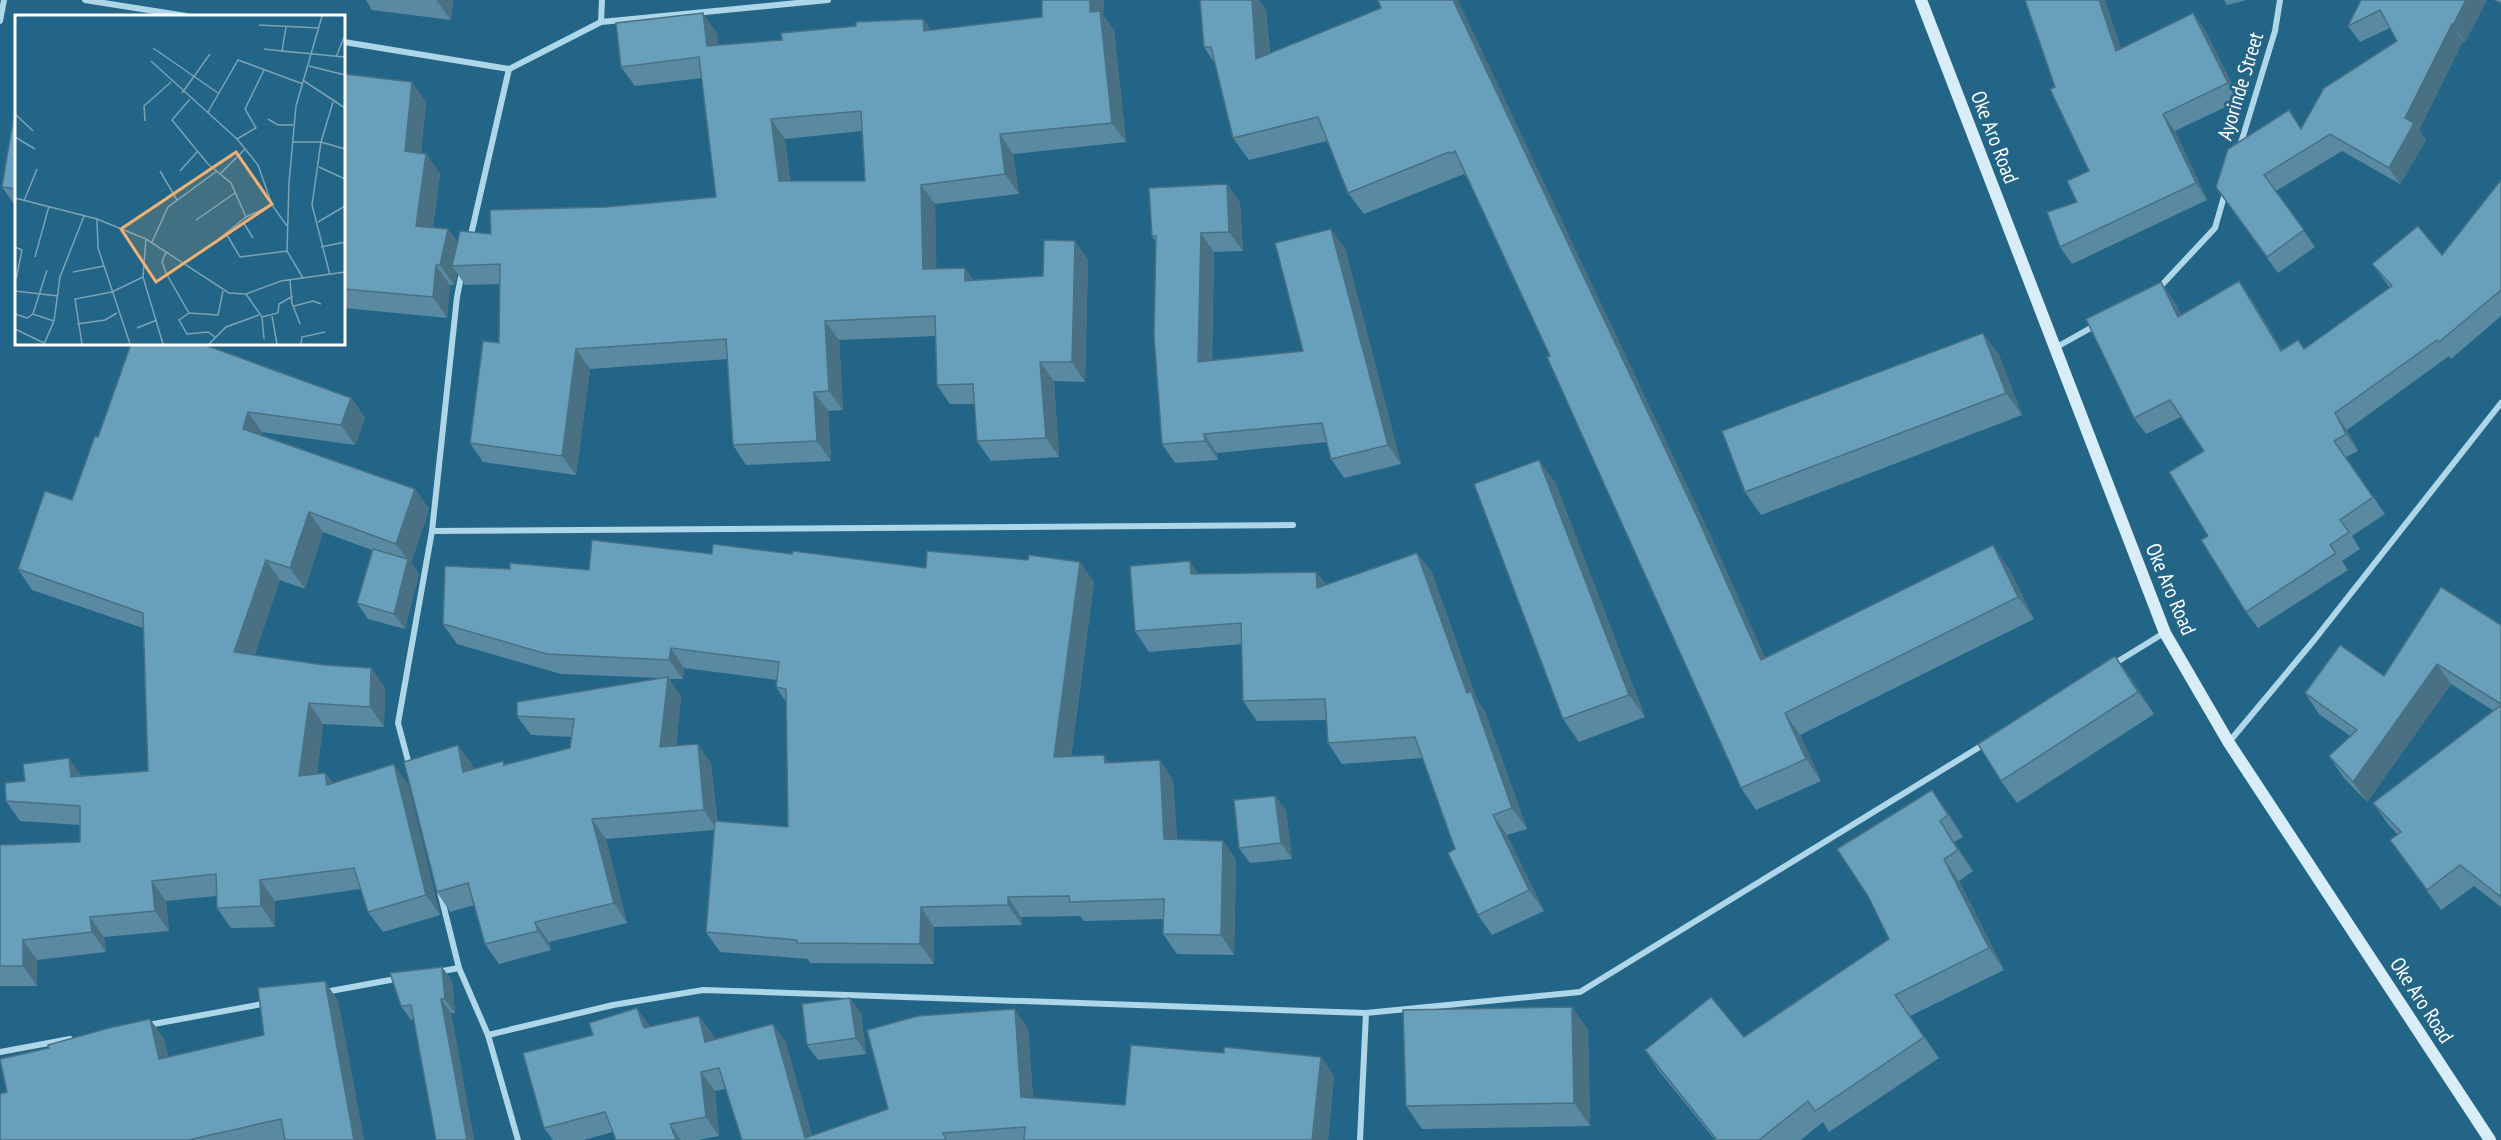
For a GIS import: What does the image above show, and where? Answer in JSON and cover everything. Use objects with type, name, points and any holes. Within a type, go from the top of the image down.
[{"type":"main road","name":"Oke Aro Road","points":[[1921,0],[2165,633],[2229,743],[2490,1140]]},
{"type":"street","points":[[0,21],[4,0]]},
{"type":"street","points":[[85,0],[180,15]]},
{"type":"street","points":[[601,22],[602,0]]},
{"type":"street","points":[[345,42],[509,69],[601,22],[828,0]]},
{"type":"street","name":"Ayorinde Street","points":[[2238,152],[2275,31],[2280,0]]},
{"type":"street","points":[[467,252],[509,69]]},
{"type":"street","points":[[2152,295],[2215,228],[2228,184]]},
{"type":"street","points":[[413,779],[398,723],[432,531],[457,297],[465,263]]},
{"type":"street","points":[[2054,348],[2103,321]]},
{"type":"street","points":[[2229,743],[2315,639],[2501,403]]},
{"type":"street","points":[[432,531],[1293,525]]},
{"type":"street","points":[[2104,670],[2165,633]]},
{"type":"street","points":[[488,1035],[613,1005],[704,990],[1366,1013],[1580,992],[1993,738]]},
{"type":"street","points":[[437,879],[459,968],[488,1035],[518,1140]]},
{"type":"street","points":[[423,974],[459,968]]},
{"type":"street","points":[[318,994],[412,976]]},
{"type":"street","points":[[141,1026],[270,1002]]},
{"type":"street","points":[[1360,1140],[1366,1013]]},
{"type":"street","points":[[0,1052],[82,1037]]},
{"type":"building","points":[[1042,0],[1090,0],[1090,12],[1100,11],[1112,123],[1000,134],[1005,174],[921,185],[923,269],[965,268],[965,281],[1043,276],[1044,240],[1075,241],[1072,362],[1040,362],[1046,438],[977,441],[973,384],[937,385],[935,316],[825,321],[829,391],[814,392],[817,441],[733,445],[726,339],[576,349],[562,456],[470,443],[483,341],[499,343],[500,264],[452,266],[460,231],[491,234],[490,210],[606,207],[716,197],[699,57],[621,67],[616,23],[703,13],[707,46],[782,40],[781,33],[856,26],[856,22],[923,19],[924,31],[1042,17]],"holes":[[[861,111],[865,181],[779,181],[771,119]]]},
{"type":"building","points":[[1200,0],[1252,0],[1256,59],[1381,8],[1378,0],[1453,0],[1695,512],[1761,660],[1993,545],[2018,597],[1785,713],[1806,759],[1741,788],[1547,357],[1550,356],[1455,151],[1348,193],[1318,117],[1233,138],[1211,47],[1204,47]]},
{"type":"building","points":[[2025,0],[2099,0],[2116,51],[2193,13],[2228,83],[2163,114],[2196,183],[2060,247],[2047,212],[2077,202],[2067,181],[2089,171],[2050,89],[2055,87]]},
{"type":"building","points":[[2361,0],[2466,0],[2405,118],[2414,123],[2389,168],[2330,134],[2264,175],[2304,230],[2267,257],[2216,187],[2228,149],[2289,110],[2301,129],[2324,88],[2397,41],[2380,10],[2348,26]]},
{"type":"building","points":[[345,74],[412,82],[405,151],[426,154],[416,226],[448,229],[440,265],[436,265],[433,297],[345,289]]},
{"type":"building","points":[[15,109],[15,189],[2,187]]},
{"type":"building","points":[[2501,180],[2501,290],[2439,342],[2437,340],[2335,413],[2346,434],[2334,441],[2373,497],[2340,520],[2349,532],[2330,545],[2336,553],[2246,612],[2201,540],[2208,536],[2169,472],[2204,451],[2170,400],[2134,418],[2086,319],[2161,282],[2178,317],[2239,281],[2281,351],[2298,340],[2304,349],[2392,286],[2372,264],[2418,226],[2442,255]]},
{"type":"building","points":[[1227,184],[1229,232],[1201,233],[1198,362],[1303,351],[1275,243],[1331,229],[1388,445],[1331,459],[1322,423],[1204,434],[1205,441],[1162,444],[1154,336],[1156,236],[1152,236],[1149,188]]},
{"type":"building","points":[[1983,333],[2006,393],[1745,492],[1722,431]]},
{"type":"building","points":[[131,345],[205,345],[351,398],[341,425],[248,412],[243,429],[415,489],[396,544],[309,512],[290,568],[266,560],[234,652],[324,665],[371,668],[370,707],[309,703],[299,776],[325,773],[327,785],[394,764],[426,895],[368,912],[354,868],[260,880],[261,906],[217,908],[216,874],[152,881],[155,911],[90,917],[92,932],[23,940],[23,966],[0,966],[0,845],[80,842],[80,806],[6,801],[5,783],[25,781],[23,764],[69,758],[71,777],[148,771],[143,613],[18,569],[45,491],[72,500],[95,436],[98,437]]},
{"type":"building","points":[[1539,460],[1629,695],[1563,719],[1474,484]]},
{"type":"building","points":[[592,540],[712,554],[713,544],[792,554],[793,551],[926,568],[927,551],[1028,560],[1029,555],[1080,562],[1054,757],[1104,755],[1105,763],[1160,760],[1164,839],[1223,841],[1221,935],[1163,934],[1164,899],[1070,902],[1069,896],[1008,897],[1008,905],[921,907],[920,944],[797,943],[797,940],[706,932],[715,821],[788,827],[786,689],[776,687],[779,662],[671,648],[669,660],[547,654],[443,624],[445,566],[510,569],[510,563],[589,570]]},
{"type":"building","points":[[373,549],[408,559],[394,614],[357,603]]},
{"type":"building","points":[[1417,553],[1467,693],[1471,691],[1512,808],[1493,815],[1529,890],[1478,915],[1448,853],[1455,849],[1415,737],[1328,743],[1325,699],[1243,701],[1241,623],[1135,631],[1130,566],[1190,561],[1191,574],[1316,572],[1317,588]]},
{"type":"building","points":[[2441,587],[2501,625],[2501,704],[2437,664],[2353,782],[2329,756],[2357,730],[2305,693],[2340,645],[2384,676]]},
{"type":"building","points":[[2115,656],[2138,692],[2001,781],[1978,744]]},
{"type":"building","points":[[668,677],[660,747],[698,744],[704,810],[592,819],[614,903],[535,922],[538,931],[485,944],[468,883],[437,892],[404,762],[458,745],[463,772],[503,761],[504,765],[570,748],[574,719],[517,716],[517,702]]},
{"type":"building","points":[[2501,705],[2501,897],[2460,865],[2427,890],[2390,840],[2401,832],[2373,803]]},
{"type":"building","points":[[1932,790],[1948,815],[1940,821],[1958,850],[1944,859],[1989,948],[1895,995],[1924,1037],[1815,1111],[1808,1101],[1759,1140],[1717,1140],[1645,1050],[1711,997],[1744,1037],[1889,939],[1868,896],[1837,849]]},
{"type":"building","points":[[1275,796],[1281,843],[1239,848],[1234,800]]},
{"type":"building","points":[[442,967],[445,999],[441,999],[467,1140],[436,1140],[411,1005],[401,1006],[390,973]]},
{"type":"building","points":[[325,981],[354,1140],[285,1140],[281,1119],[188,1140],[0,1140],[0,1094],[7,1092],[0,1059],[49,1048],[48,1045],[150,1019],[159,1059],[264,1035],[258,988]]},
{"type":"building","points":[[850,998],[856,1038],[807,1045],[802,1004]]},
{"type":"building","points":[[1572,1007],[1574,1103],[1406,1106],[1403,1010]]},
{"type":"building","points":[[637,1008],[644,1028],[699,1016],[705,1042],[773,1024],[805,1138],[888,1109],[867,1030],[918,1016],[1015,1009],[1021,1097],[1125,1105],[1131,1045],[1224,1053],[1224,1047],[1321,1057],[1312,1140],[1024,1140],[1025,1127],[943,1133],[946,1140],[742,1140],[719,1068],[701,1072],[706,1117],[670,1124],[676,1140],[616,1140],[605,1112],[544,1128],[523,1053],[593,1035],[589,1023]]}]
